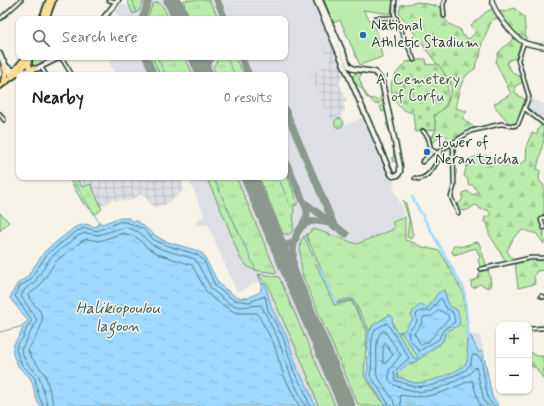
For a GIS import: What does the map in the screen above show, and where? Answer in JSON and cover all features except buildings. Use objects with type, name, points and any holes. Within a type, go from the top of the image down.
[{"type":"main road","points":[[43,16],[49,0]]},
{"type":"main road","points":[[47,16],[53,0]]},
{"type":"main road","points":[[316,0],[334,38],[349,66],[354,69],[375,72],[384,85],[400,166],[400,173],[398,175],[393,176],[391,174],[349,79],[334,38],[321,1]]},
{"type":"main road","points":[[105,16],[117,1]]},
{"type":"main road","points":[[0,54],[6,74],[1,83]]},
{"type":"main road","points":[[1,83],[15,73],[27,60]]},
{"type":"main road","points":[[29,60],[29,68],[38,68]]},
{"type":"main road","points":[[29,72],[55,60]]},
{"type":"main road","points":[[3,64],[15,73]]},
{"type":"main road","points":[[20,72],[38,68]]},
{"type":"main road","points":[[349,79],[351,74],[362,70]]},
{"type":"street","points":[[0,19],[21,0]]},
{"type":"street","points":[[109,0],[117,1]]},
{"type":"street","points":[[395,0],[394,10],[396,18],[414,60]]},
{"type":"street","points":[[444,16],[443,4],[445,0]]},
{"type":"street","points":[[492,0],[495,10],[524,42],[544,47]]},
{"type":"street","points":[[376,18],[396,18]]},
{"type":"street","points":[[422,162],[433,152],[437,153],[441,151],[472,131],[501,124],[516,125],[520,122],[525,109],[528,94],[518,58],[524,42]]},
{"type":"street","points":[[63,60],[70,72]]},
{"type":"street","points":[[38,68],[43,72]]},
{"type":"street","points":[[525,109],[544,124]]},
{"type":"street","points":[[0,114],[4,120]]},
{"type":"street","points":[[423,131],[428,137],[433,152]]},
{"type":"street","points":[[453,143],[454,186],[450,197],[458,212]]},
{"type":"street","points":[[415,178],[421,179],[432,170],[441,151]]},
{"type":"street","points":[[544,217],[541,220],[544,228]]},
{"type":"street","points":[[481,269],[530,258],[544,258]]},
{"type":"street","points":[[532,329],[544,328]]},
{"type":"shaded area","points":[[128,0],[313,0],[344,72],[339,83],[347,101],[343,102],[345,111],[340,114],[346,125],[364,117],[379,153],[377,154],[378,157],[382,156],[395,185],[393,187],[405,215],[391,221],[393,229],[404,244],[415,243],[419,246],[440,252],[463,292],[467,335],[480,335],[493,394],[498,400],[499,406],[315,406],[308,388],[298,370],[286,335],[272,309],[265,284],[258,282],[237,292],[208,225],[196,225],[196,222],[204,215],[189,180],[288,180],[288,72],[114,72],[108,60],[288,60],[288,16],[118,16],[113,8],[120,1],[125,5],[129,4]]},
{"type":"shaded area","points":[[332,44],[344,72],[339,83],[347,101],[343,102],[345,111],[340,113],[341,115],[330,120],[310,74],[331,63],[323,47]]},
{"type":"shaded area","points":[[529,98],[544,104],[544,121],[528,108]]},
{"type":"shaded area","points":[[78,180],[183,180],[183,191],[166,204],[154,207],[142,194],[129,201],[113,200],[101,206],[91,184],[82,187]]},
{"type":"green space","points":[[127,0],[144,0],[139,11],[133,14]]},
{"type":"green space","points":[[184,0],[209,0],[217,16],[189,16]]},
{"type":"green space","name":"National Athletic Stadium","points":[[324,0],[393,0],[391,14],[363,10],[377,31],[382,57],[360,65],[340,20],[333,23]]},
{"type":"green space","points":[[158,2],[163,7],[168,16],[148,16],[153,4]]},
{"type":"green space","points":[[418,2],[442,7],[447,22],[461,30],[462,35],[469,39],[476,32],[471,25],[486,12],[494,8],[503,12],[514,8],[524,17],[526,39],[520,45],[516,58],[509,60],[507,64],[513,73],[521,77],[523,82],[515,86],[515,93],[524,99],[525,109],[516,125],[511,125],[494,104],[511,94],[496,63],[498,53],[517,35],[501,16],[492,20],[482,43],[480,57],[476,63],[475,69],[463,80],[455,108],[467,111],[462,118],[475,128],[444,148],[447,137],[443,132],[433,143],[431,140],[436,129],[434,115],[439,112],[448,102],[451,93],[451,83],[399,13],[401,5]]},
{"type":"green space","name":"A' Cemetery of Corfu","points":[[426,59],[427,65],[438,64],[451,83],[447,85],[447,103],[443,109],[434,115],[436,129],[415,132],[413,113],[400,107],[394,100],[391,83],[406,62]]},
{"type":"green space","points":[[32,60],[41,60],[42,64],[32,67],[30,65]]},
{"type":"green space","points":[[153,60],[186,60],[192,72],[159,72]]},
{"type":"green space","points":[[218,60],[236,60],[243,72],[215,72],[213,67]]},
{"type":"green space","points":[[361,71],[368,72],[363,72],[359,78],[364,91],[354,82],[352,76]]},
{"type":"green space","points":[[368,72],[376,74],[382,83],[377,76]]},
{"type":"green space","points":[[382,83],[386,100],[381,103],[379,99],[382,93]]},
{"type":"green space","points":[[369,98],[377,100],[379,104],[375,104]]},
{"type":"green space","points":[[385,103],[388,119],[385,111],[382,112],[380,106]]},
{"type":"green space","points":[[337,119],[341,119],[343,123],[341,127],[337,127],[335,125],[335,121]]},
{"type":"green space","points":[[389,120],[398,163],[392,161],[394,147],[386,124]]},
{"type":"green space","points":[[543,123],[544,139],[537,169],[540,170],[539,179],[544,185],[544,216],[539,218],[544,232],[544,244],[536,233],[523,230],[514,237],[507,251],[514,261],[534,259],[540,261],[544,260],[544,270],[537,271],[534,276],[535,284],[518,288],[515,262],[507,263],[489,234],[488,224],[484,222],[485,217],[491,215],[488,210],[480,209],[475,205],[468,210],[462,211],[457,205],[462,200],[463,193],[467,191],[473,195],[478,192],[473,185],[468,185],[468,179],[464,176],[468,159],[480,156],[491,157],[504,165],[524,162],[526,160],[527,144],[532,133],[537,135],[538,129]]},
{"type":"green space","points":[[288,177],[297,205],[294,205],[293,231],[289,234],[283,234],[260,180],[288,180]]},
{"type":"green space","points":[[70,180],[78,180],[82,187],[91,184],[102,209],[96,214],[83,203]]},
{"type":"green space","points":[[207,180],[237,180],[277,273],[254,270],[248,267],[240,258],[226,221]]},
{"type":"green space","points":[[403,200],[406,203],[413,235],[411,239],[407,237],[409,220]]},
{"type":"green space","points":[[0,213],[9,222],[0,231]]},
{"type":"green space","points":[[405,217],[405,240],[419,246],[440,251],[463,292],[468,336],[467,361],[465,365],[452,373],[420,383],[415,383],[397,377],[397,374],[406,365],[415,362],[443,341],[445,333],[451,328],[457,326],[457,310],[449,306],[445,293],[438,293],[428,308],[417,309],[411,316],[413,320],[404,331],[397,333],[389,315],[372,326],[371,330],[368,328],[353,299],[336,302],[306,235],[314,229],[357,244],[392,230],[394,227],[392,222]]},
{"type":"green space","points":[[304,236],[334,305],[351,301],[367,331],[364,376],[385,406],[359,406],[303,277],[300,250]]},
{"type":"green space","points":[[476,242],[479,243],[490,276],[491,287],[488,288],[480,284],[473,288],[471,286],[471,282],[478,278],[481,270],[478,260],[480,257],[476,248],[454,255],[452,253],[453,246],[457,245],[460,247]]},
{"type":"green space","points":[[259,274],[279,277],[335,406],[318,406],[307,375],[268,286]]},
{"type":"green space","points":[[402,332],[418,357],[417,359],[414,358],[398,334]]},
{"type":"green space","points":[[532,353],[537,356],[543,356],[544,380],[536,368],[532,366]]},
{"type":"water","name":"Halikiopoulou lagoon","points":[[118,218],[129,218],[131,221],[137,221],[165,241],[203,254],[219,284],[236,297],[248,298],[260,292],[262,283],[265,284],[272,309],[286,335],[298,370],[308,388],[315,406],[40,406],[30,378],[19,367],[13,354],[14,346],[23,328],[20,327],[28,321],[10,298],[17,284],[27,277],[45,251],[75,227],[85,224],[96,227],[99,222],[102,224]]},
{"type":"water","points":[[444,290],[449,306],[457,310],[460,319],[459,325],[445,333],[443,341],[415,362],[406,365],[397,374],[397,377],[415,383],[420,383],[452,373],[465,365],[468,355],[467,339],[468,336],[471,336],[478,352],[483,351],[492,398],[498,406],[386,406],[366,376],[368,368],[367,357],[369,355],[367,344],[369,330],[371,330],[372,326],[389,315],[392,316],[393,326],[397,332],[404,331],[413,320],[411,316],[413,311],[420,305],[428,308],[438,293]],"holes":[[[401,332],[418,357],[417,359],[414,358],[398,334]]]},
{"type":"waterway","points":[[133,0],[136,13]]},
{"type":"waterway","points":[[158,60],[164,72]]},
{"type":"waterway","points":[[228,60],[234,72]]},
{"type":"waterway","points":[[73,180],[99,222]]},
{"type":"waterway","points":[[214,180],[256,270]]},
{"type":"waterway","points":[[279,180],[289,202]]},
{"type":"waterway","points":[[412,197],[464,289],[469,339]]},
{"type":"waterway","points":[[320,269],[336,303]]},
{"type":"waterway","points":[[258,274],[262,284]]},
{"type":"waterway","points":[[336,303],[352,300],[364,325],[369,331]]},
{"type":"waterway","points":[[0,332],[20,327]]},
{"type":"taxiway","points":[[143,16],[149,0]]},
{"type":"taxiway","points":[[174,0],[175,6]]},
{"type":"taxiway","points":[[217,0],[224,16]]},
{"type":"taxiway","points":[[147,60],[153,72]]},
{"type":"taxiway","points":[[205,72],[206,66],[210,60]]},
{"type":"taxiway","points":[[242,60],[248,72]]},
{"type":"taxiway","points":[[288,116],[335,227]]},
{"type":"taxiway","points":[[288,167],[307,210],[307,216],[303,223]]},
{"type":"taxiway","points":[[305,203],[346,234]]},
{"type":"taxiway","points":[[300,296],[294,270],[293,256],[294,242],[298,231],[306,224],[317,221],[333,225]]},
{"type":"taxiway","points":[[273,234],[277,241],[286,245],[296,239]]},
{"type":"runway","points":[[172,0],[180,16]]},
{"type":"runway","points":[[198,60],[204,72]]},
{"type":"runway","points":[[250,180],[347,406]]},
{"type":"place","name":"National Athletic Stadium","points":[[363,35]]},
{"type":"place","name":"Tower of Nerantzicha","points":[[427,152]]}]
